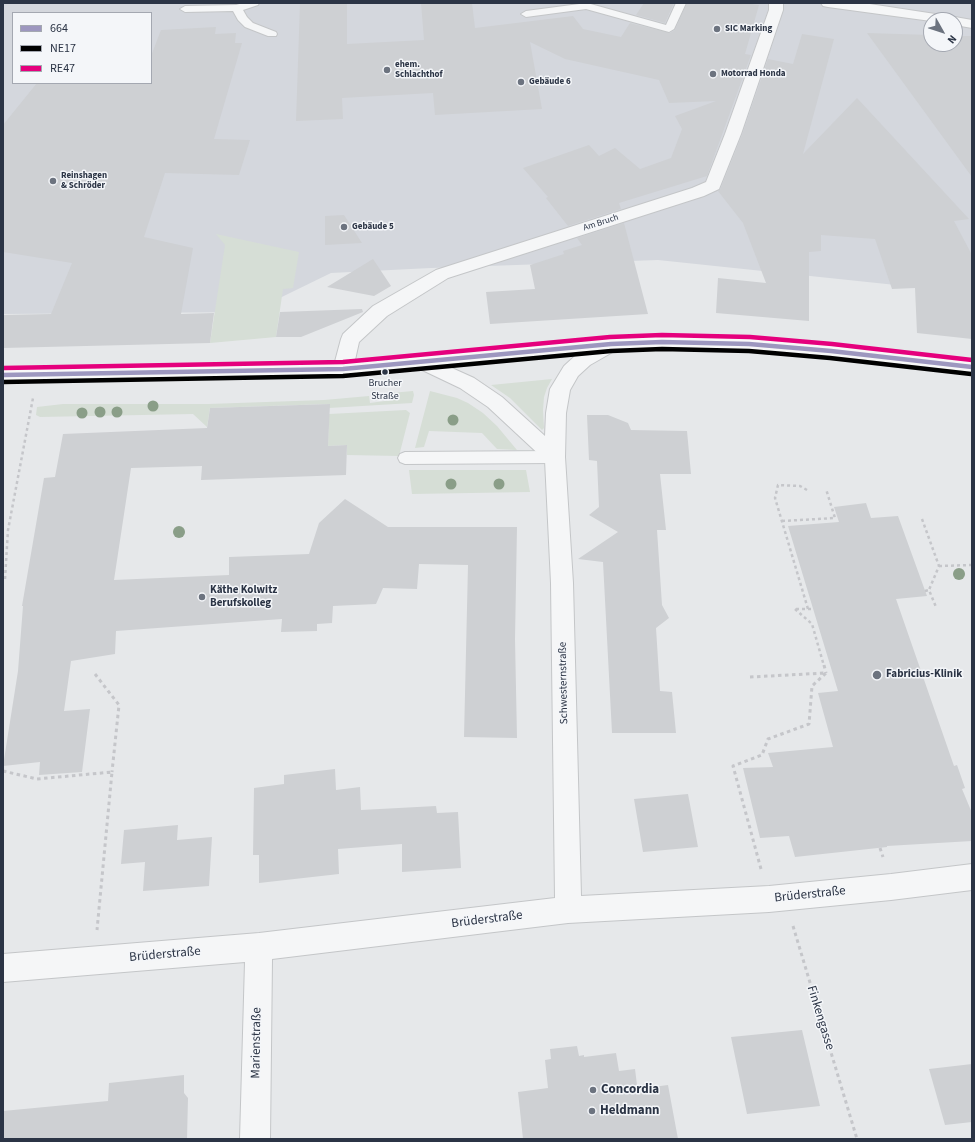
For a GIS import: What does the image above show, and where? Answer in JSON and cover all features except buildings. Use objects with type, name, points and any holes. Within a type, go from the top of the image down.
[{"type":"main road","points":[[3,375],[343,369],[611,344],[662,342],[749,344],[831,351],[972,367]]},
{"type":"street","name":"Am Bruch","points":[[343,369],[350,339],[380,310],[442,274],[713,186],[741,112],[776,10],[776,3]]},
{"type":"street","points":[[828,3],[903,7],[923,13]]},
{"type":"street","name":"Schwesternstraße","points":[[568,910],[562,583],[555,457],[556,413],[560,390],[571,371],[583,360],[611,344]]},
{"type":"street","points":[[423,362],[467,383],[495,402],[555,457]]},
{"type":"street","name":"Brüderstraße","points":[[3,968],[259,947],[568,910],[776,898],[891,888],[972,877]]},
{"type":"street","name":"Marienstraße","points":[[255,1139],[259,947]]},
{"type":"lane","points":[[185,9],[237,8],[254,3]]},
{"type":"lane","points":[[526,14],[586,6],[669,29],[682,3]]},
{"type":"lane","points":[[237,8],[242,18],[249,25],[272,34]]},
{"type":"lane","points":[[405,458],[555,457]]},
{"type":"path","points":[[5,579],[8,530],[38,374]]},
{"type":"path","points":[[807,490],[800,486],[778,485],[775,498],[808,609]]},
{"type":"path","points":[[782,521],[834,518],[826,489]]},
{"type":"path","points":[[922,519],[938,566],[929,590],[936,607]]},
{"type":"path","points":[[938,566],[972,565]]},
{"type":"path","points":[[925,591],[929,590]]},
{"type":"path","points":[[750,677],[826,673],[812,624],[795,609],[812,609]]},
{"type":"path","name":"Finkengasse","points":[[826,673],[812,686],[809,724],[768,739],[762,755],[733,766],[857,1139]]},
{"type":"path","points":[[95,674],[119,705],[95,960]]},
{"type":"path","points":[[3,771],[37,779],[112,772]]},
{"type":"shaded area","points":[[3,3],[972,3],[972,293],[658,260],[331,273],[251,312],[3,314]]},
{"type":"shaded area","points":[[216,234],[299,252],[293,288],[283,289],[276,337],[210,343],[225,245]]},
{"type":"shaded area","points":[[552,379],[544,397],[544,428],[542,430],[510,398],[491,385]]},
{"type":"shaded area","points":[[413,391],[414,395],[412,403],[329,408],[329,404],[210,408],[207,427],[193,414],[40,417],[36,415],[37,407],[63,404],[208,404],[324,400],[369,396],[370,403],[392,400],[391,393]]},
{"type":"shaded area","points":[[430,391],[457,398],[483,413],[497,426],[517,450],[497,449],[482,433],[429,431],[424,447],[415,448]]},
{"type":"shaded area","points":[[406,410],[410,413],[399,456],[347,455],[347,445],[328,446],[329,414]]},
{"type":"shaded area","points":[[409,470],[526,470],[530,492],[412,494]]},
{"type":"transit line","name":"RE47","points":[[3,368],[343,362],[610,337],[662,335],[750,337],[832,344],[972,360]]},
{"type":"transit line","name":"664","points":[[3,375],[343,369],[611,344],[662,342],[749,344],[831,351],[972,367]]},
{"type":"transit line","name":"NE17","points":[[3,382],[343,376],[611,351],[662,349],[749,351],[830,358],[971,374]]},
{"type":"place","name":"SIC Marking","points":[[717,29]]},
{"type":"place","name":"ehem. Schlachthof","points":[[387,70]]},
{"type":"place","name":"Motorrad Honda","points":[[713,74]]},
{"type":"place","name":"Gebäude 6","points":[[521,82]]},
{"type":"place","name":"Reinshagen & Schröder","points":[[53,181]]},
{"type":"place","name":"Gebäude 5","points":[[344,227]]},
{"type":"place","name":"Brucher Straße","points":[[385,372]]},
{"type":"place","name":"Käthe Kolwitz Berufskolleg","points":[[202,597]]},
{"type":"place","name":"Fabricius-Klinik","points":[[877,675]]},
{"type":"place","name":"Concordia","points":[[593,1090]]},
{"type":"place","name":"Heldmann","points":[[592,1111]]}]
